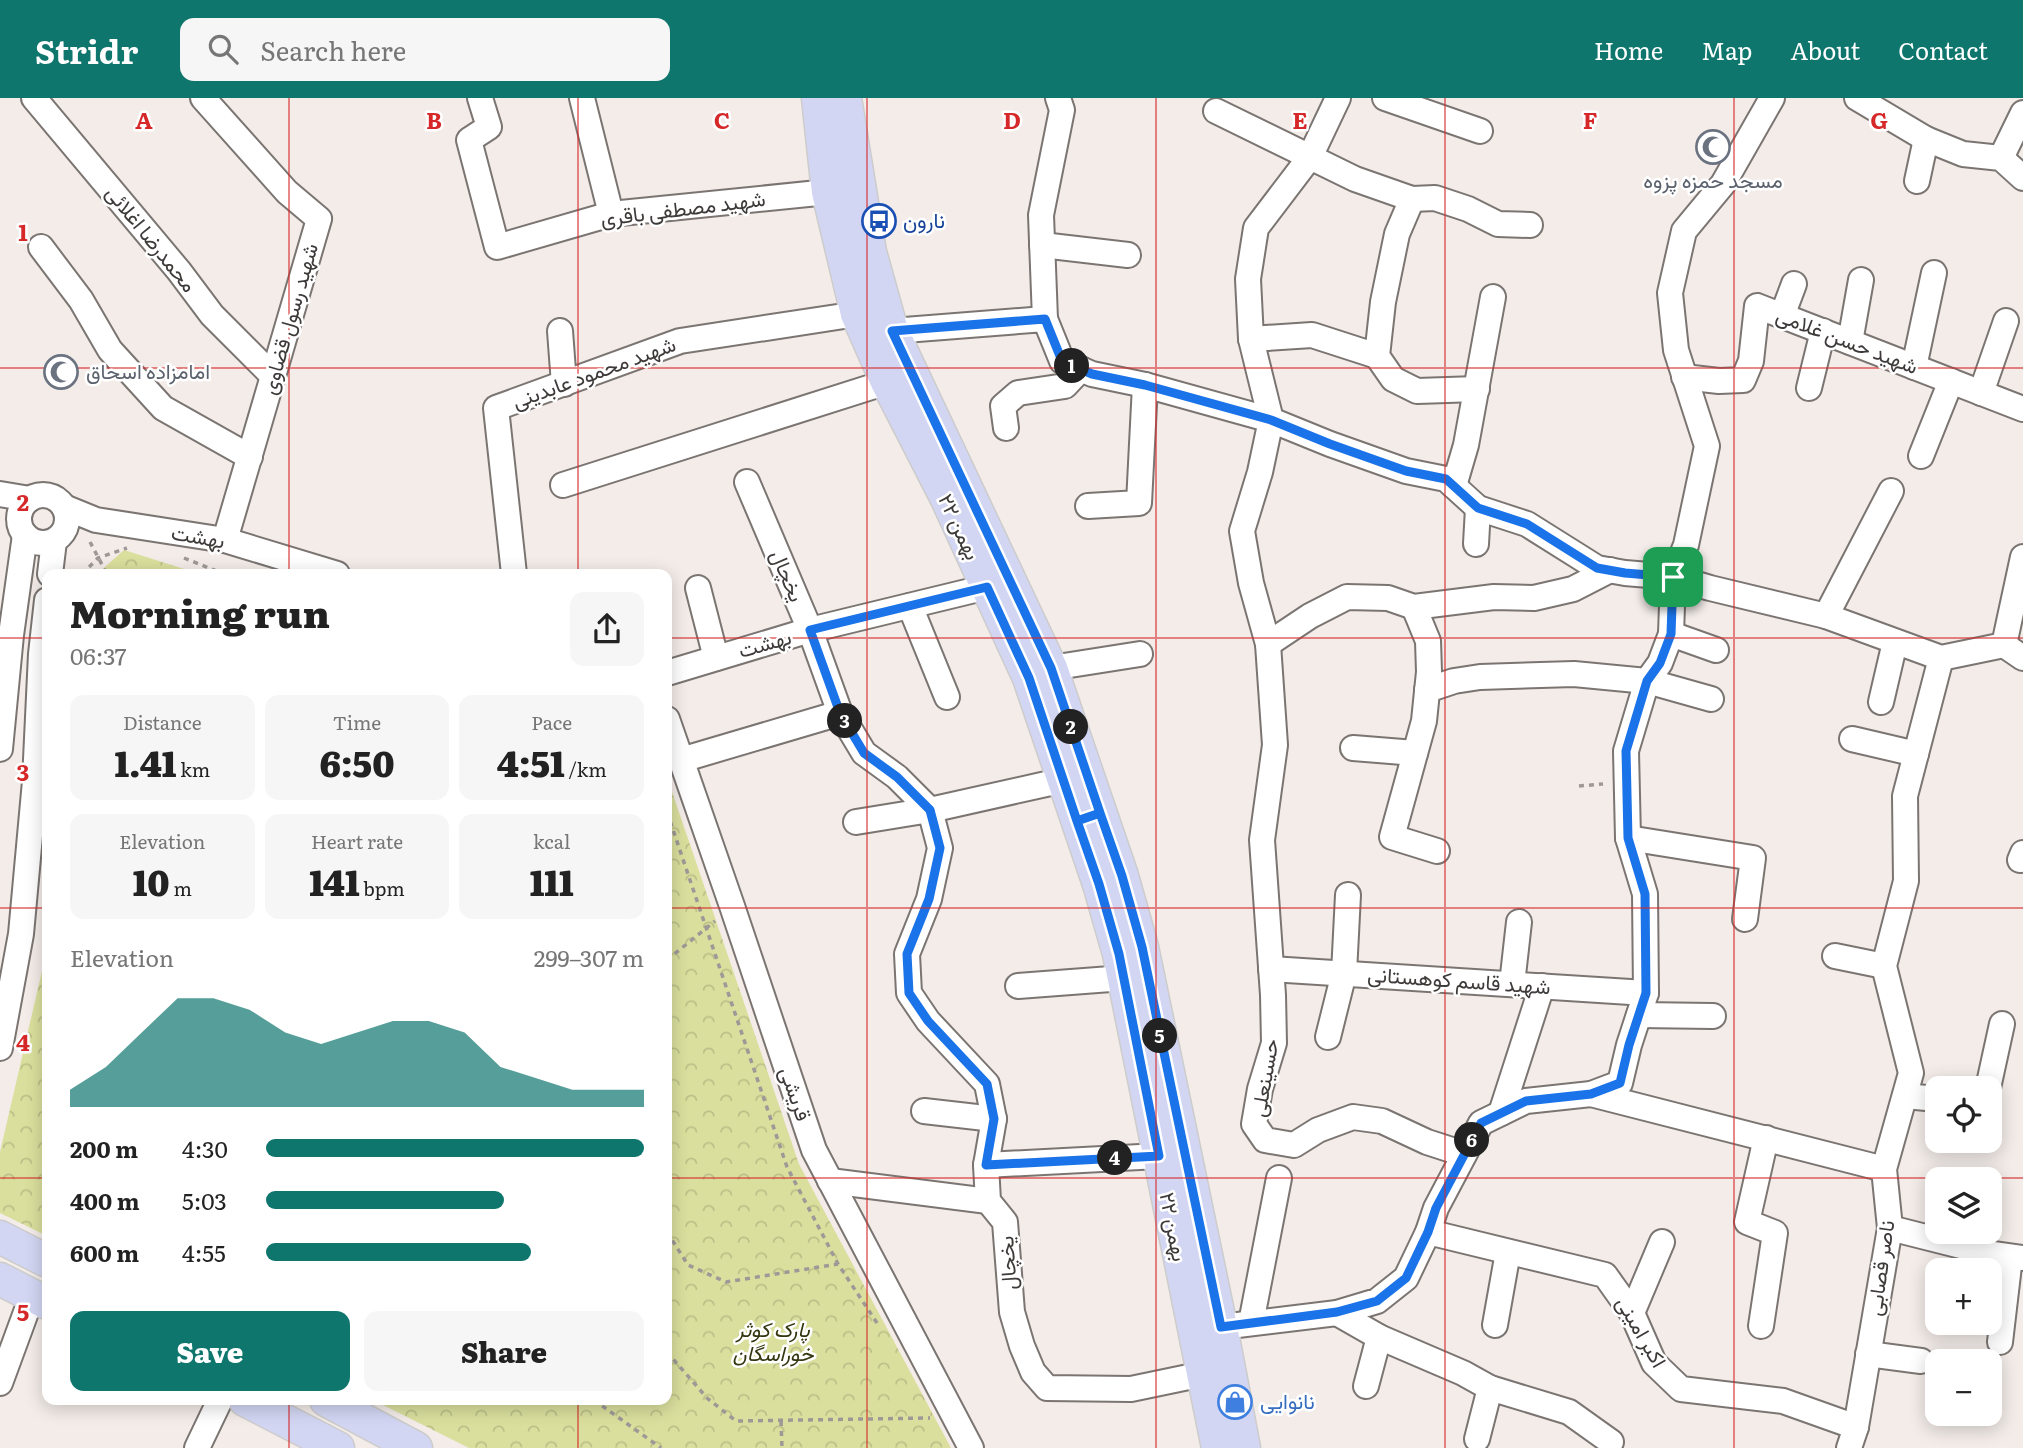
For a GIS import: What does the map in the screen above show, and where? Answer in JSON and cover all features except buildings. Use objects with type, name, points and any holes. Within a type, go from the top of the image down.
[{"type":"main road","name":"۲۲ بهمن","points":[[818,98],[828,192],[857,314],[887,382],[947,499],[1029,678],[1064,780],[1089,817],[1122,876],[1236,1325],[1244,1448]]},
{"type":"main road","name":"۲۲ بهمن","points":[[845,98],[870,253],[892,331],[1051,668],[1089,817],[1099,884],[1119,954],[1217,1448]]},
{"type":"main road","points":[[0,1237],[42,1258]]},
{"type":"main road","points":[[0,1279],[40,1299]]},
{"type":"main road","points":[[255,1405],[338,1448]]},
{"type":"main road","points":[[335,1405],[416,1448]]},
{"type":"street","name":"محمدرضا اغلائی","points":[[34,98],[212,315],[273,376]]},
{"type":"street","name":"شهید رسول قضاوی","points":[[203,98],[287,192],[319,219],[225,540]]},
{"type":"street","name":"شهید مصطفی باقری","points":[[480,98],[489,127],[469,140],[497,247],[611,214],[828,192]]},
{"type":"street","points":[[582,98],[611,214]]},
{"type":"street","points":[[1058,98],[1062,110],[1041,215],[1045,319],[1062,361],[1092,374],[1145,385],[1271,420],[1406,471],[1446,479],[1478,508],[1527,524],[1597,568],[1673,577],[1826,616],[1941,658],[2013,651],[2023,557]]},
{"type":"street","points":[[1271,420],[1251,339],[1248,279],[1256,228],[1310,157],[1338,98]]},
{"type":"street","points":[[1385,98],[1480,131]]},
{"type":"street","points":[[1279,1178],[1236,1325],[1337,1312],[1377,1301],[1406,1278],[1428,1232],[1436,1208],[1481,1123],[1526,1101],[1591,1094],[1620,1083],[1643,1004],[1645,894],[1628,838],[1626,751],[1647,681],[1660,663],[1671,634],[1673,577],[1686,545],[1707,446],[1676,350],[1670,293],[1684,231],[1723,184],[1772,98]]},
{"type":"street","points":[[1857,98],[1926,139],[1963,154],[2001,158],[2023,178]]},
{"type":"street","points":[[1216,111],[1355,180],[1412,199],[1435,198],[1468,209],[1498,224],[1530,225]]},
{"type":"street","points":[[2001,158],[2023,113]]},
{"type":"street","points":[[1917,181],[1926,139]]},
{"type":"street","points":[[1377,356],[1383,302],[1397,234],[1412,199]]},
{"type":"street","points":[[1042,245],[1128,255]]},
{"type":"street","points":[[41,247],[81,300],[110,350],[163,408],[250,457]]},
{"type":"street","points":[[1914,367],[1934,273]]},
{"type":"street","points":[[1850,342],[1861,280]]},
{"type":"street","points":[[1782,316],[1794,284]]},
{"type":"street","points":[[1454,486],[1466,446],[1493,297]]},
{"type":"street","name":"شهید حسن غلامی","points":[[1684,377],[1743,380],[1751,361],[1757,306],[2023,409]]},
{"type":"street","name":"شهید محمود عابدینی","points":[[513,569],[496,408],[681,341],[857,314]]},
{"type":"street","points":[[892,331],[1045,319]]},
{"type":"street","points":[[1981,393],[2006,321]]},
{"type":"street","points":[[560,331],[564,384]]},
{"type":"street","points":[[1809,388],[1823,331]]},
{"type":"street","points":[[1251,339],[1312,335],[1377,356],[1394,379],[1417,391],[1477,388]]},
{"type":"street","points":[[1006,428],[1003,406],[1018,393],[1065,386],[1081,369]]},
{"type":"street","points":[[1921,456],[1951,381]]},
{"type":"street","points":[[562,485],[887,382]]},
{"type":"street","points":[[1088,506],[1139,503],[1145,385]]},
{"type":"street","name":"حسینعلی","points":[[1271,420],[1260,472],[1242,531],[1251,583],[1268,644],[1275,745],[1262,840],[1273,1043],[1260,1089],[1254,1124],[1265,1140],[1294,1145],[1318,1130],[1353,1117],[1382,1121],[1427,1142],[1464,1154]]},
{"type":"street","name":"یخچال","points":[[747,482],[810,630],[840,713],[864,753],[897,777],[930,810],[940,848],[929,899],[907,954],[909,993],[928,1021],[987,1084],[994,1119],[986,1165],[988,1200],[1005,1222],[1012,1312],[1033,1372],[1047,1388],[1131,1389],[1203,1374]]},
{"type":"street","points":[[1826,616],[1891,491]]},
{"type":"street","points":[[0,494],[25,517],[39,543],[72,524]]},
{"type":"street","points":[[0,749],[25,517],[45,495],[59,501],[72,524]]},
{"type":"street","points":[[0,501],[25,517]]},
{"type":"street","points":[[1476,544],[1478,508]]},
{"type":"street","points":[[52,569],[72,524]]},
{"type":"street","name":"بهشت","points":[[72,524],[225,540],[321,569]]},
{"type":"street","points":[[1268,644],[1310,616],[1347,597],[1388,598],[1414,607],[1493,597],[1534,598],[1573,589],[1610,570]]},
{"type":"street","name":"بهشت","points":[[672,671],[810,630],[987,587]]},
{"type":"street","points":[[698,588],[716,658]]},
{"type":"street","points":[[910,606],[947,697]]},
{"type":"street","points":[[1414,607],[1428,641],[1427,690],[1424,721],[1392,837],[1437,850]]},
{"type":"street","points":[[1671,634],[1716,650]]},
{"type":"street","points":[[1881,702],[1895,642]]},
{"type":"street","points":[[0,1048],[11,934],[35,781],[42,645]]},
{"type":"street","points":[[1051,668],[1140,654]]},
{"type":"street","points":[[1835,956],[1884,966],[1906,881],[1905,796],[1941,658]]},
{"type":"street","points":[[1427,690],[1454,681],[1480,677],[1574,674],[1647,681],[1711,699]]},
{"type":"street","points":[[681,760],[840,713]]},
{"type":"street","name":"قریشی","points":[[672,734],[814,1150],[971,1448]]},
{"type":"street","points":[[1852,739],[1916,754]]},
{"type":"street","points":[[1353,748],[1415,753]]},
{"type":"street","points":[[856,822],[930,810],[1064,780]]},
{"type":"street","points":[[1628,838],[1753,858],[1745,919]]},
{"type":"street","points":[[1328,1037],[1344,973],[1348,895]]},
{"type":"street","points":[[1512,984],[1519,922]]},
{"type":"street","name":"ناصر قصابی","points":[[1852,1438],[1890,1228],[1884,1169],[1911,1073],[1884,966]]},
{"type":"street","name":"شهید قاسم کوهستانی","points":[[1271,969],[1542,986],[1713,1016]]},
{"type":"street","points":[[1018,986],[1124,978]]},
{"type":"street","points":[[1501,1113],[1542,986]]},
{"type":"street","points":[[1991,1076],[2002,1024]]},
{"type":"street","points":[[1591,1094],[1884,1169]]},
{"type":"street","points":[[1905,1096],[1925,1098]]},
{"type":"street","points":[[923,1111],[994,1119]]},
{"type":"street","points":[[1761,1326],[1775,1233],[1746,1222],[1766,1138]]},
{"type":"street","points":[[986,1165],[1159,1156]]},
{"type":"street","points":[[831,1181],[988,1200]]},
{"type":"street","points":[[1890,1228],[2016,1258],[2000,1342]]},
{"type":"street","name":"اکبر امینی","points":[[1428,1232],[1605,1275],[1632,1313],[1654,1363],[1681,1390],[1783,1401],[1852,1438]]},
{"type":"street","points":[[1632,1313],[1662,1242]]},
{"type":"street","points":[[1495,1325],[1508,1252]]},
{"type":"street","points":[[0,1383],[40,1299]]},
{"type":"street","points":[[1337,1312],[1380,1337],[1463,1373],[1490,1388],[1569,1412],[1611,1443]]},
{"type":"street","points":[[1366,1386],[1380,1337]]},
{"type":"street","points":[[1868,1354],[1921,1361]]},
{"type":"street","points":[[1477,1439],[1490,1388]]},
{"type":"street","points":[[197,1448],[218,1405]]},
{"type":"path","points":[[72,524],[104,569]]},
{"type":"path","points":[[87,569],[98,558],[132,547]]},
{"type":"path","points":[[178,556],[211,569]]},
{"type":"path","points":[[672,956],[732,906]]},
{"type":"path","points":[[672,1240],[688,1265],[726,1282],[838,1264]]},
{"type":"path","points":[[672,1358],[707,1398],[736,1421],[930,1418]]},
{"type":"path","points":[[601,1405],[661,1448]]},
{"type":"path","points":[[781,1421],[782,1448]]},
{"type":"green space","points":[[124,550],[184,569],[103,569]]},
{"type":"green space","name":"پارک کوثر خوراسگان","points":[[672,792],[799,1164],[951,1448],[469,1448],[383,1405],[672,1405]]},
{"type":"green space","points":[[42,971],[42,1234],[0,1213],[0,1152]]},
{"type":"place","name":"مسجد حمزه پزوه","points":[[1713,147]]},
{"type":"place","name":"نارون","points":[[879,221]]},
{"type":"place","name":"امامزاده اسحاق","points":[[61,372]]},
{"type":"place","name":"نانوایی","points":[[1235,1402]]},
{"type":"route","points":[[1673,577],[1597,568],[1527,524],[1478,508],[1446,479],[1406,471],[1271,420],[1145,385],[1092,374],[1062,361],[1045,319],[892,331],[1051,668],[1100,813],[1077,821],[1029,678],[987,587],[810,630],[840,713],[864,753],[897,777],[930,810],[940,848],[929,899],[907,954],[909,993],[928,1021],[987,1084],[994,1119],[986,1165],[1159,1156],[1119,954],[1077,821],[1100,813],[1122,876],[1142,947],[1221,1327],[1337,1312],[1377,1301],[1406,1278],[1428,1232],[1436,1208],[1481,1123],[1526,1101],[1591,1094],[1620,1083],[1646,993],[1645,894],[1628,838],[1626,751],[1647,681],[1660,663],[1671,634],[1673,577]]}]
